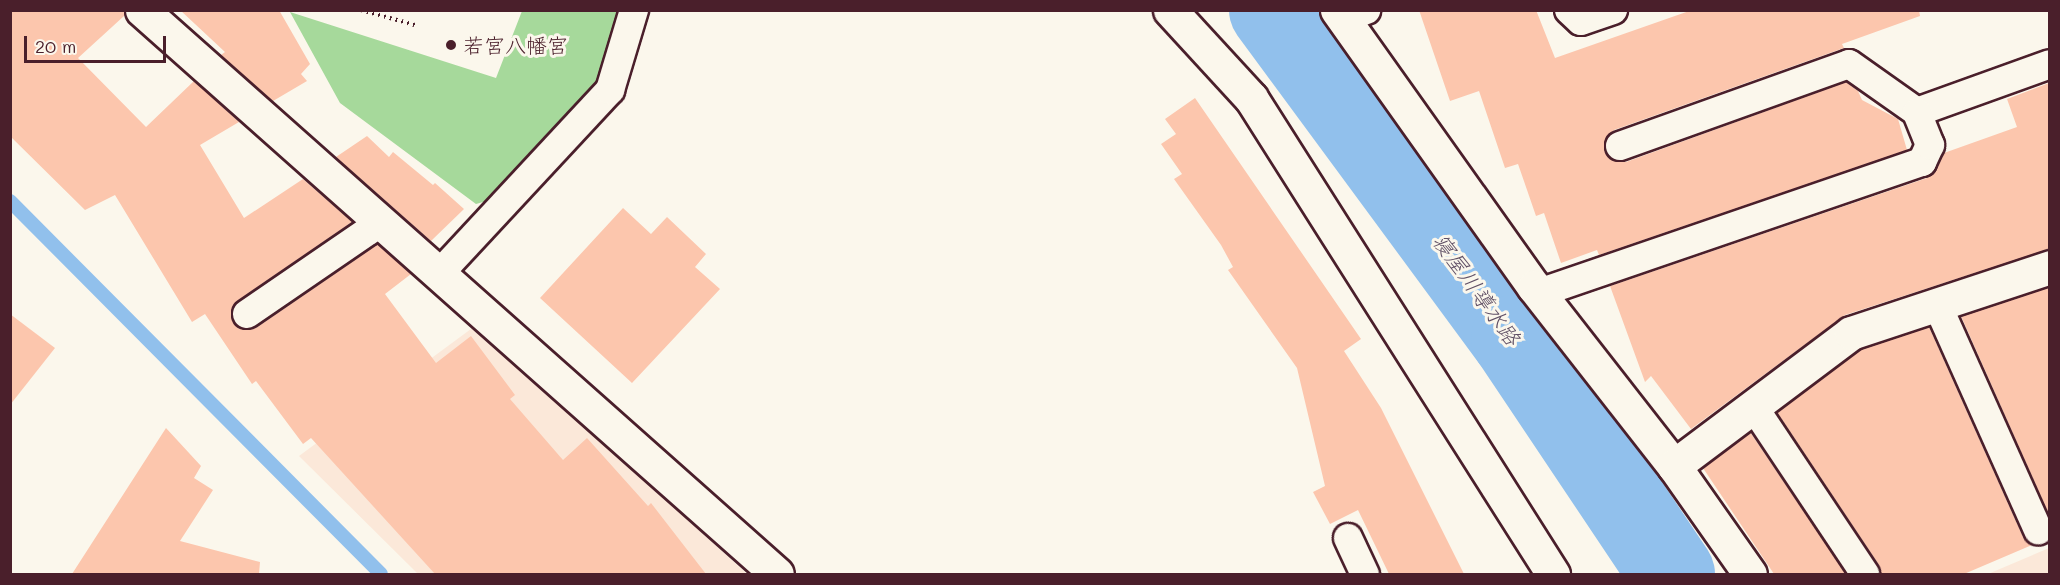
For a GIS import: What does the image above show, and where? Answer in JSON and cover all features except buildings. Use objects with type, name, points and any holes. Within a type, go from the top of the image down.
[{"type":"street","points":[[142,10],[777,574]]},
{"type":"street","points":[[1170,10],[1251,98],[1553,574]]},
{"type":"street","points":[[1349,13],[1539,292],[1674,466],[1750,574]]},
{"type":"street","points":[[1674,466],[1851,333],[2049,267]]},
{"type":"lane","points":[[438,275],[610,90],[634,10]]},
{"type":"lane","points":[[1569,10],[1581,21],[1613,10]]},
{"type":"lane","points":[[1539,292],[1922,162],[1930,145],[1917,112],[1849,64],[1620,146]]},
{"type":"lane","points":[[1917,112],[2049,64]]},
{"type":"lane","points":[[247,314],[380,223]]},
{"type":"lane","points":[[1938,304],[2037,530]]},
{"type":"lane","points":[[1753,406],[1865,574]]},
{"type":"lane","points":[[1348,538],[1365,574]]},
{"type":"path","points":[[361,10],[415,25]]},
{"type":"shaded area","points":[[475,326],[747,574],[418,574],[299,456]]},
{"type":"shaded area","points":[[2049,548],[2049,574],[1988,574]]},
{"type":"green space","points":[[622,10],[600,84],[490,200],[476,204],[340,103],[290,12],[496,78],[522,11]]},
{"type":"waterway","name":"寝屋川導水路","points":[[1272,10],[1514,338],[1672,574]]},
{"type":"waterway","points":[[10,201],[381,574]]},
{"type":"place","name":"若宮八幡宮","points":[[451,45]]}]
